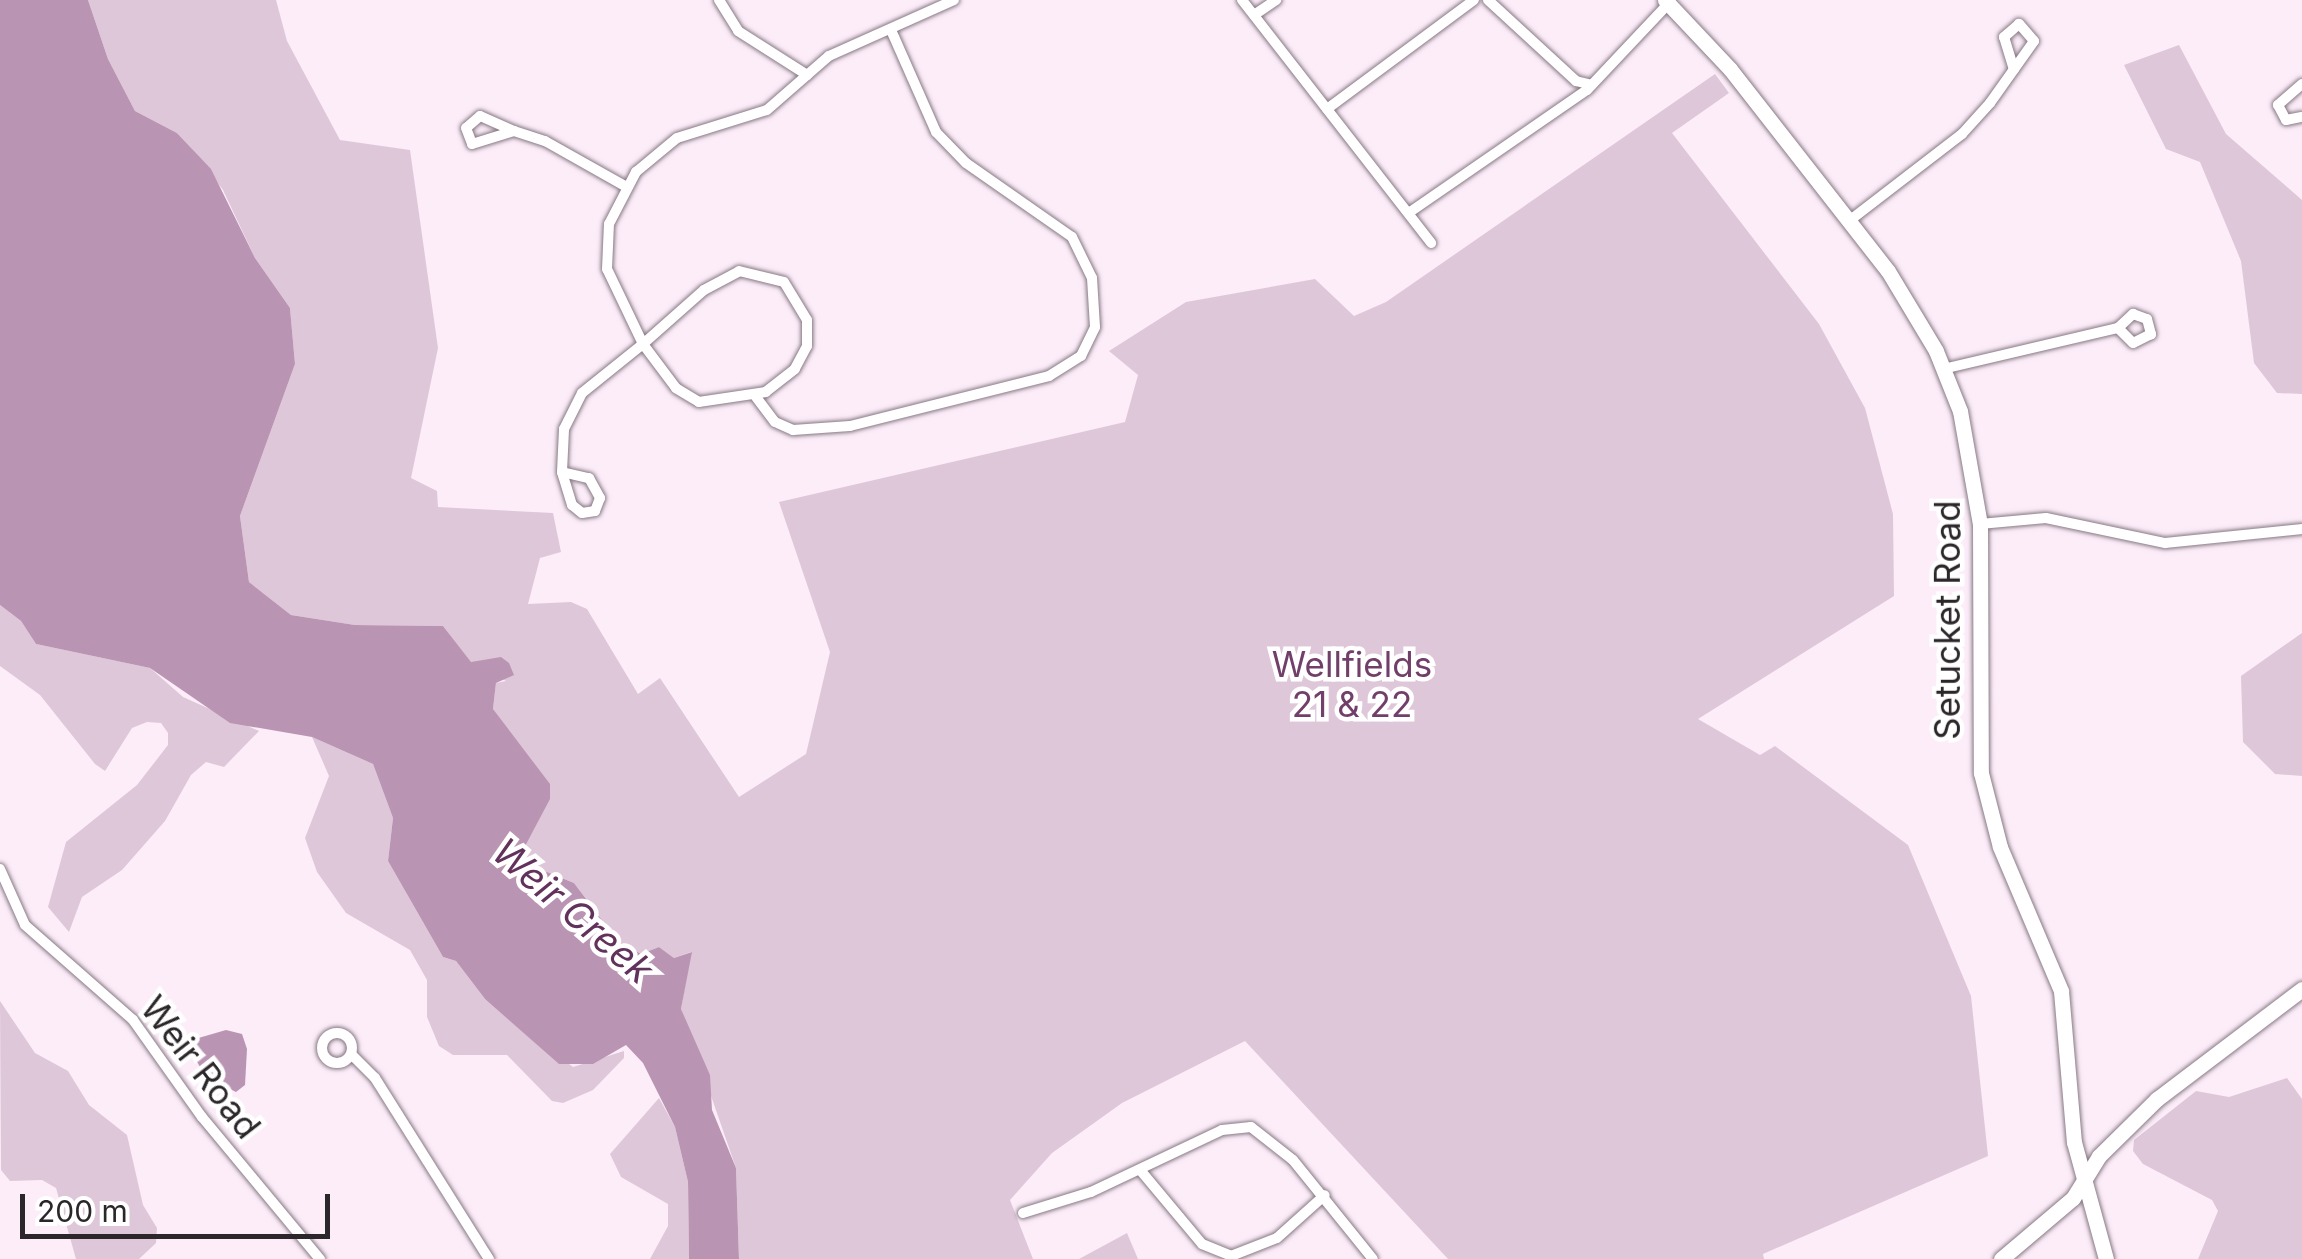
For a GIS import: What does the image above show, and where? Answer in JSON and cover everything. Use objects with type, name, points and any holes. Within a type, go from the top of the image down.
[{"type":"main road","name":"Setucket Road","points":[[1669,2],[1849,221],[1904,295],[1943,369],[1968,442],[1980,524],[1981,773],[2000,847],[2062,992],[2070,1119],[2083,1184],[2106,1259]]},
{"type":"main road","points":[[2002,1259],[2083,1184],[2099,1156],[2157,1099],[2302,989]]},
{"type":"street","points":[[719,0],[738,31],[807,75]]},
{"type":"street","points":[[562,472],[590,478],[600,498],[595,511],[582,513],[572,505],[562,472],[564,429],[582,393],[643,344],[726,275],[775,276],[802,307],[807,346],[795,369],[756,397],[699,402],[676,388],[643,344],[607,269],[609,224],[626,186],[678,138],[767,110],[830,56],[954,0]]},
{"type":"street","points":[[1242,0],[1432,243]]},
{"type":"street","points":[[1254,15],[1276,0]]},
{"type":"street","points":[[1327,109],[1474,0]]},
{"type":"street","points":[[1488,0],[1576,81],[1592,85]]},
{"type":"street","points":[[1410,212],[1592,85],[1669,2]]},
{"type":"street","points":[[756,397],[775,422],[814,433],[1000,392],[1070,365],[1089,343],[1097,310],[1083,254],[1057,223],[966,163],[936,132],[892,30]]},
{"type":"street","points":[[1849,221],[1962,134],[2014,70]]},
{"type":"street","points":[[2301,88],[2278,105],[2286,120],[2302,117]]},
{"type":"street","points":[[514,131],[569,150],[626,186]]},
{"type":"street","points":[[1943,369],[2118,328]]},
{"type":"street","points":[[1980,524],[2046,518],[2164,543],[2302,529]]},
{"type":"street","name":"Weir Road","points":[[0,869],[26,926],[133,1020],[202,1117],[320,1259]]},
{"type":"street","points":[[351,1054],[375,1078],[489,1259]]},
{"type":"street","points":[[1023,1213],[1142,1171],[1222,1130],[1250,1127],[1278,1145],[1325,1194],[1373,1259]]},
{"type":"street","points":[[1142,1171],[1202,1244],[1231,1256],[1277,1238],[1325,1194]]},
{"type":"green space","name":"Wellfields 21 & 22","points":[[88,0],[276,0],[287,41],[340,140],[410,150],[438,348],[411,478],[437,491],[438,507],[553,513],[561,552],[540,558],[528,604],[571,602],[587,609],[638,694],[660,678],[739,797],[806,754],[830,652],[779,502],[1125,422],[1138,375],[1109,351],[1186,302],[1315,279],[1354,316],[1386,302],[1715,74],[1729,93],[1672,133],[1819,324],[1865,408],[1893,514],[1894,596],[1698,719],[1760,755],[1775,746],[1908,845],[1971,996],[1988,1156],[1763,1254],[1764,1259],[1448,1259],[1245,1041],[1122,1103],[1052,1153],[1010,1200],[1033,1259],[739,1259],[736,1168],[681,1009],[691,952],[674,958],[659,947],[641,954],[617,940],[574,883],[530,865],[523,851],[528,832],[549,799],[493,709],[496,683],[506,681],[470,662],[443,626],[355,625],[291,615],[249,582],[240,516],[295,364],[290,308],[255,258],[223,190],[192,149],[177,133],[135,111],[108,59]]},
{"type":"green space","points":[[2179,45],[2226,134],[2302,200],[2302,394],[2277,393],[2254,363],[2241,261],[2200,162],[2166,149],[2124,65]]},
{"type":"green space","points":[[0,605],[21,621],[36,644],[150,668],[183,697],[259,731],[224,767],[206,762],[191,775],[165,821],[122,870],[82,897],[69,932],[48,907],[66,842],[137,785],[168,745],[168,733],[161,723],[147,722],[132,728],[105,771],[95,764],[40,695],[0,666]]},
{"type":"green space","points":[[2302,633],[2302,776],[2275,774],[2243,742],[2241,676]]},
{"type":"green space","points":[[312,737],[373,764],[393,818],[388,861],[443,957],[456,961],[485,999],[573,1067],[624,1051],[624,1058],[593,1090],[563,1103],[552,1101],[507,1055],[453,1055],[439,1046],[427,1017],[427,980],[410,950],[346,913],[317,872],[305,838],[329,776]]},
{"type":"green space","points":[[0,1001],[35,1053],[68,1071],[89,1105],[127,1135],[143,1205],[157,1228],[156,1243],[139,1259],[76,1259],[56,1188],[42,1180],[10,1181],[1,1170]]},
{"type":"green space","points":[[2287,1078],[2302,1099],[2302,1259],[2198,1259],[2218,1211],[2212,1200],[2143,1164],[2133,1151],[2134,1140],[2196,1091],[2229,1097]]},
{"type":"green space","points":[[659,1098],[675,1127],[688,1182],[689,1259],[650,1259],[668,1226],[668,1204],[621,1177],[610,1154]]},
{"type":"green space","points":[[1127,1233],[1138,1259],[1079,1259]]},
{"type":"water","name":"Weir Creek","points":[[0,0],[88,0],[108,59],[135,111],[177,133],[211,169],[255,258],[290,308],[295,364],[240,516],[249,582],[291,615],[355,625],[443,626],[471,662],[501,657],[509,663],[514,675],[496,683],[493,709],[550,784],[550,799],[523,850],[530,865],[574,883],[617,940],[641,954],[659,947],[674,958],[692,952],[681,1009],[710,1075],[712,1110],[736,1168],[739,1259],[689,1259],[688,1182],[675,1127],[643,1063],[626,1045],[593,1064],[559,1064],[485,999],[456,961],[443,957],[388,861],[393,818],[373,764],[312,737],[230,723],[150,668],[36,644],[21,621],[0,605]]},
{"type":"water","points":[[226,1030],[242,1034],[247,1049],[245,1085],[236,1092],[206,1077],[190,1050],[195,1039]]}]
